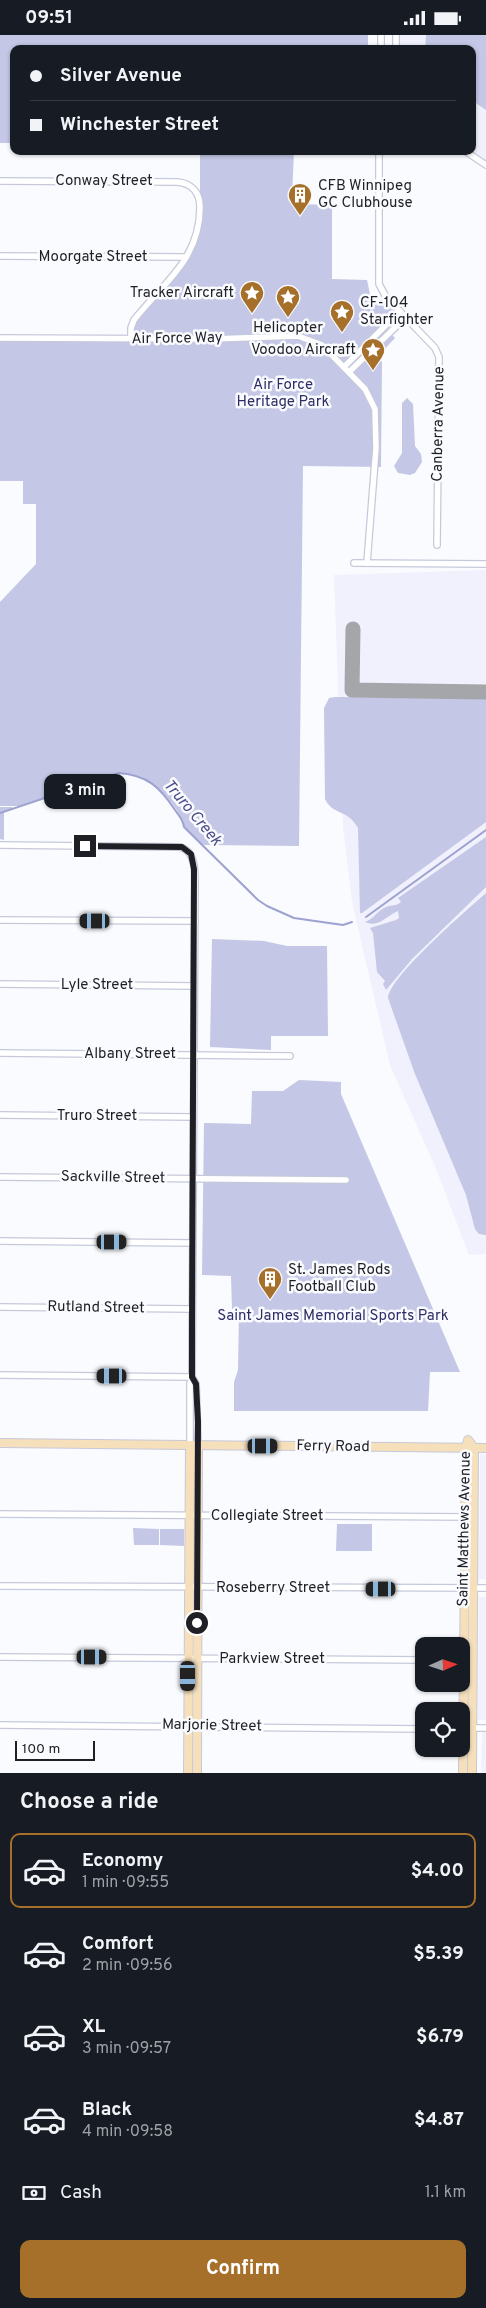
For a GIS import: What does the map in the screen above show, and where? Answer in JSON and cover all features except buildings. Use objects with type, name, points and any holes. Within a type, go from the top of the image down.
[{"type":"street","name":"Canberra Avenue","points":[[379,155],[378,279],[382,293],[435,348],[439,357],[437,545]]},
{"type":"street","points":[[472,155],[486,165]]},
{"type":"street","name":"Conway Street","points":[[0,181],[181,182],[192,188],[200,200],[198,228],[186,257]]},
{"type":"street","name":"Moorgate Street","points":[[0,256],[186,257]]},
{"type":"street","points":[[131,339],[131,328],[134,320],[164,289],[186,257]]},
{"type":"street","points":[[344,367],[400,311]]},
{"type":"street","points":[[350,372],[406,317]]},
{"type":"street","name":"Air Force Way","points":[[0,338],[131,339],[298,336],[310,339],[328,350],[369,394],[376,416],[367,563]]},
{"type":"street","points":[[328,350],[340,354],[358,351]]},
{"type":"street","points":[[354,563],[486,564]]},
{"type":"street","points":[[0,845],[180,847],[188,851],[194,869],[192,1377],[190,1384],[193,1515],[193,1658],[192,1726],[188,1773]]},
{"type":"street","points":[[0,920],[195,921]]},
{"type":"street","name":"Lyle Street","points":[[0,984],[194,986]]},
{"type":"street","name":"Albany Street","points":[[0,1053],[290,1055]]},
{"type":"street","name":"Truro Street","points":[[0,1115],[193,1117]]},
{"type":"street","name":"Sackville Street","points":[[0,1177],[346,1180]]},
{"type":"street","points":[[0,1241],[192,1243]]},
{"type":"street","name":"Rutland Street","points":[[0,1307],[192,1309]]},
{"type":"street","points":[[0,1375],[192,1377]]},
{"type":"street","points":[[192,1377],[196,1384],[198,1445],[193,1515]]},
{"type":"street","name":"Ferry Road","points":[[0,1443],[486,1448]]},
{"type":"street","name":"Saint Matthews Avenue","points":[[467,1637],[469,1448]]},
{"type":"street","name":"Collegiate Street","points":[[0,1514],[469,1517]]},
{"type":"street","name":"Roseberry Street","points":[[0,1586],[486,1588]]},
{"type":"street","name":"Parkview Street","points":[[0,1657],[415,1660]]},
{"type":"street","name":"Saint Matthews Avenue","points":[[469,1693],[472,1728],[472,1773]]},
{"type":"street","name":"Marjorie Street","points":[[0,1725],[415,1729]]},
{"type":"street","points":[[192,1726],[196,1773]]},
{"type":"street","points":[[472,1728],[486,1728]]},
{"type":"street","name":"Saint Matthews Avenue","points":[[463,1757],[464,1773]]},
{"type":"shaded area","points":[[397,35],[486,35],[486,165],[475,155],[476,45],[397,45]]},
{"type":"shaded area","points":[[486,570],[486,1254],[469,1255],[437,1171],[390,1065],[352,902],[343,826],[334,575]]},
{"type":"shaded area","points":[[480,1454],[486,1455],[486,1579],[479,1579]]},
{"type":"shaded area","points":[[479,1597],[486,1597],[486,1720],[478,1720]]},
{"type":"shaded area","points":[[482,1732],[486,1732],[486,1773],[481,1773]]},
{"type":"green space","points":[[0,35],[368,35],[368,45],[10,45],[10,143],[0,143]]},
{"type":"green space","points":[[426,35],[486,35],[486,110],[476,103],[476,45],[425,45]]},
{"type":"green space","name":"Air Force Heritage Park","points":[[200,155],[294,155],[292,196],[295,204],[332,205],[332,279],[367,280],[371,299],[387,304],[393,311],[381,323],[395,338],[377,357],[382,362],[381,467],[303,466],[299,846],[204,845],[186,829],[177,810],[157,787],[140,778],[119,773],[20,806],[0,806],[0,602],[36,564],[36,504],[23,504],[23,481],[0,481],[0,338],[130,339],[131,328],[164,289],[191,247],[200,211]]},
{"type":"green space","points":[[407,398],[413,404],[415,446],[421,454],[422,462],[415,473],[410,475],[398,473],[394,466],[402,453],[402,403]]},
{"type":"green space","points":[[329,698],[486,698],[486,822],[362,913],[360,913],[358,828],[349,817],[332,808],[325,799],[324,708]]},
{"type":"green space","points":[[0,807],[12,807],[12,810],[4,811],[4,840],[0,839]]},
{"type":"green space","points":[[486,837],[486,887],[412,959],[386,990],[383,984],[385,981],[377,972],[373,933],[370,928],[396,920],[399,918],[398,911],[374,924],[365,922],[383,908],[399,904],[401,902],[398,898]]},
{"type":"green space","points":[[486,893],[486,1235],[479,1234],[475,1229],[466,1195],[415,1074],[388,998],[401,975],[415,960]]},
{"type":"green space","points":[[212,939],[264,941],[287,946],[327,946],[328,1036],[271,1036],[271,1050],[210,1047]]},
{"type":"green space","name":"Saint James Memorial Sports Park","points":[[299,1080],[341,1082],[341,1094],[460,1372],[430,1372],[428,1411],[234,1411],[234,1382],[238,1370],[239,1312],[238,1309],[232,1309],[231,1276],[202,1275],[204,1123],[251,1124],[252,1091],[283,1091]]},
{"type":"green space","points":[[337,1524],[372,1524],[372,1551],[336,1551]]},
{"type":"green space","points":[[133,1528],[159,1529],[159,1545],[134,1545]]},
{"type":"green space","points":[[160,1529],[184,1529],[184,1546],[160,1545]]},
{"type":"green space","points":[[470,1661],[472,1661],[472,1773],[463,1773],[463,1757],[470,1757],[470,1702],[464,1702],[464,1693],[470,1693]]},
{"type":"waterway","name":"Truro Creek","points":[[0,813],[119,773],[137,776],[152,784],[164,795],[181,818],[184,827],[258,900],[294,918],[343,925],[352,922]]},
{"type":"waterway","name":"Truro Creek","points":[[366,917],[486,830]]},
{"type":"taxiway","points":[[353,629],[352,690],[486,692]]},
{"type":"place","name":"CFB Winnipeg GC Clubhouse","points":[[300,216]]},
{"type":"place","name":"Tracker Aircraft","points":[[252,314]]},
{"type":"place","name":"Helicopter","points":[[288,318]]},
{"type":"place","name":"CF-104 Starfighter","points":[[342,333]]},
{"type":"place","name":"Voodoo Aircraft","points":[[373,371]]},
{"type":"place","name":"St. James Rods Football Club","points":[[270,1300]]},
{"type":"route","points":[[85,846],[182,847],[191,854],[194,869],[192,1377],[196,1384],[198,1422],[197,1623]]}]
